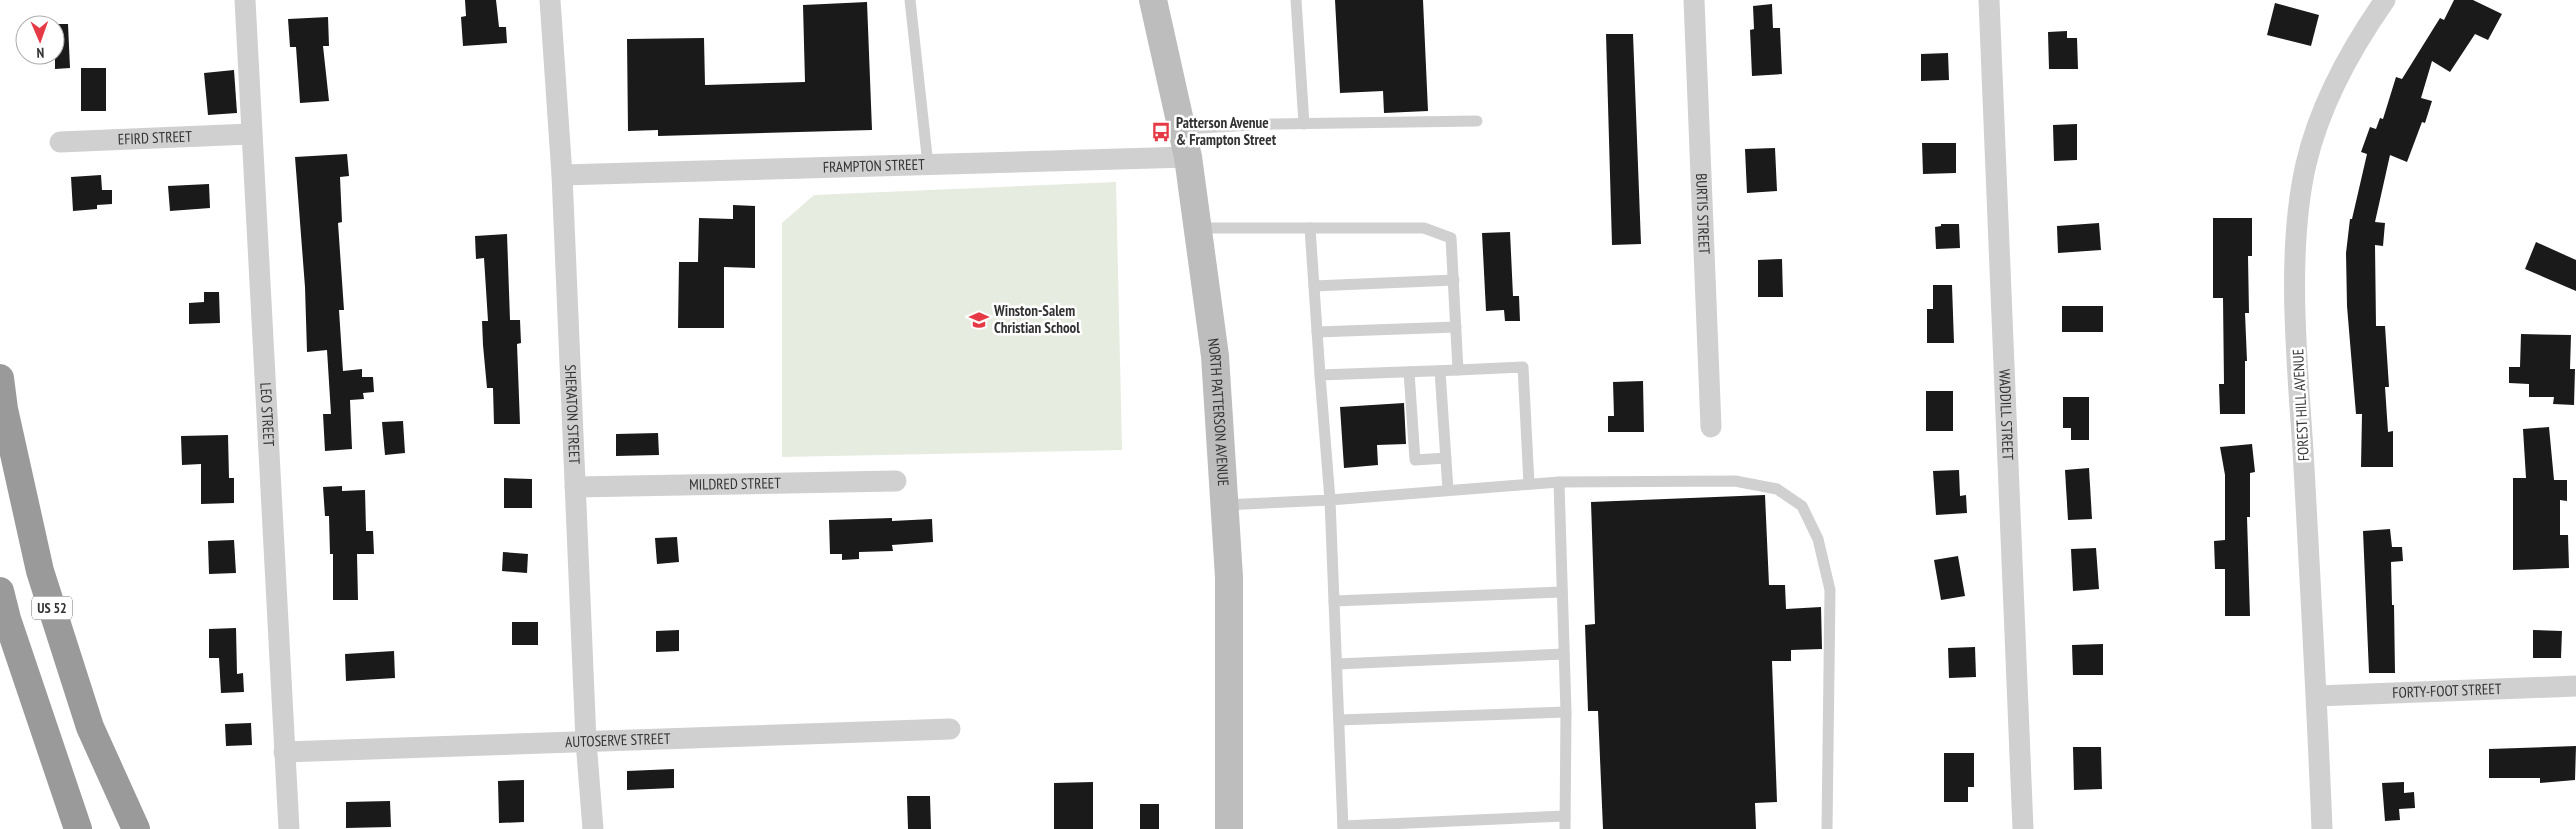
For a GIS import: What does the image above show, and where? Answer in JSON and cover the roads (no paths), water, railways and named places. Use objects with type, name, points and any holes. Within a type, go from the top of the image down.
[{"type":"highway","name":"US 52","points":[[0,378],[4,409],[40,571],[90,727],[136,829]]},
{"type":"highway","points":[[0,591],[7,619],[78,829]]},
{"type":"main road","name":"NORTH PATTERSON AVENUE","points":[[1153,0],[1188,157],[1214,356],[1229,577],[1229,829]]},
{"type":"street","name":"LEO STREET","points":[[245,0],[250,134],[289,829]]},
{"type":"street","name":"SHERATON STREET","points":[[550,0],[562,175],[586,741],[593,829]]},
{"type":"street","name":"BURTIS STREET","points":[[1694,0],[1711,427]]},
{"type":"street","name":"WADDILL STREET","points":[[1990,0],[2023,829]]},
{"type":"street","name":"FOREST HILL AVENUE","points":[[2322,829],[2317,696],[2298,373],[2295,259],[2298,207],[2306,164],[2326,106],[2340,73],[2361,35],[2385,0]]},
{"type":"street","name":"EFIRD STREET","points":[[60,142],[250,134]]},
{"type":"street","name":"FRAMPTON STREET","points":[[562,175],[1188,157]]},
{"type":"street","name":"MILDRED STREET","points":[[575,487],[896,481]]},
{"type":"street","name":"FORTY-FOOT STREET","points":[[2317,696],[2576,686]]},
{"type":"street","name":"AUTOSERVE STREET","points":[[284,752],[950,729]]},
{"type":"lane","points":[[910,0],[928,165]]},
{"type":"lane","points":[[1296,0],[1304,124]]},
{"type":"lane","points":[[1182,129],[1304,124],[1477,121]]},
{"type":"lane","points":[[1197,228],[1424,228],[1451,238],[1458,370]]},
{"type":"lane","points":[[1310,228],[1330,500],[1343,827],[1447,825],[1565,816]]},
{"type":"lane","points":[[1314,286],[1454,280]]},
{"type":"lane","points":[[1317,332],[1456,327]]},
{"type":"lane","points":[[1320,375],[1523,367],[1529,484]]},
{"type":"lane","points":[[1440,370],[1448,490]]},
{"type":"lane","points":[[1410,372],[1415,460],[1446,458]]},
{"type":"lane","points":[[1224,505],[1330,500],[1559,482],[1735,481],[1777,489],[1802,506],[1818,539],[1830,590],[1828,829]]},
{"type":"lane","points":[[1559,482],[1566,712],[1565,829]]},
{"type":"lane","points":[[1334,601],[1561,592]]},
{"type":"lane","points":[[1336,664],[1564,654]]},
{"type":"lane","points":[[1339,720],[1566,712]]},
{"type":"place","name":"Patterson Avenue & Frampton Street","points":[[1161,132]]},
{"type":"place","name":"Winston-Salem Christian School","points":[[979,320]]}]
